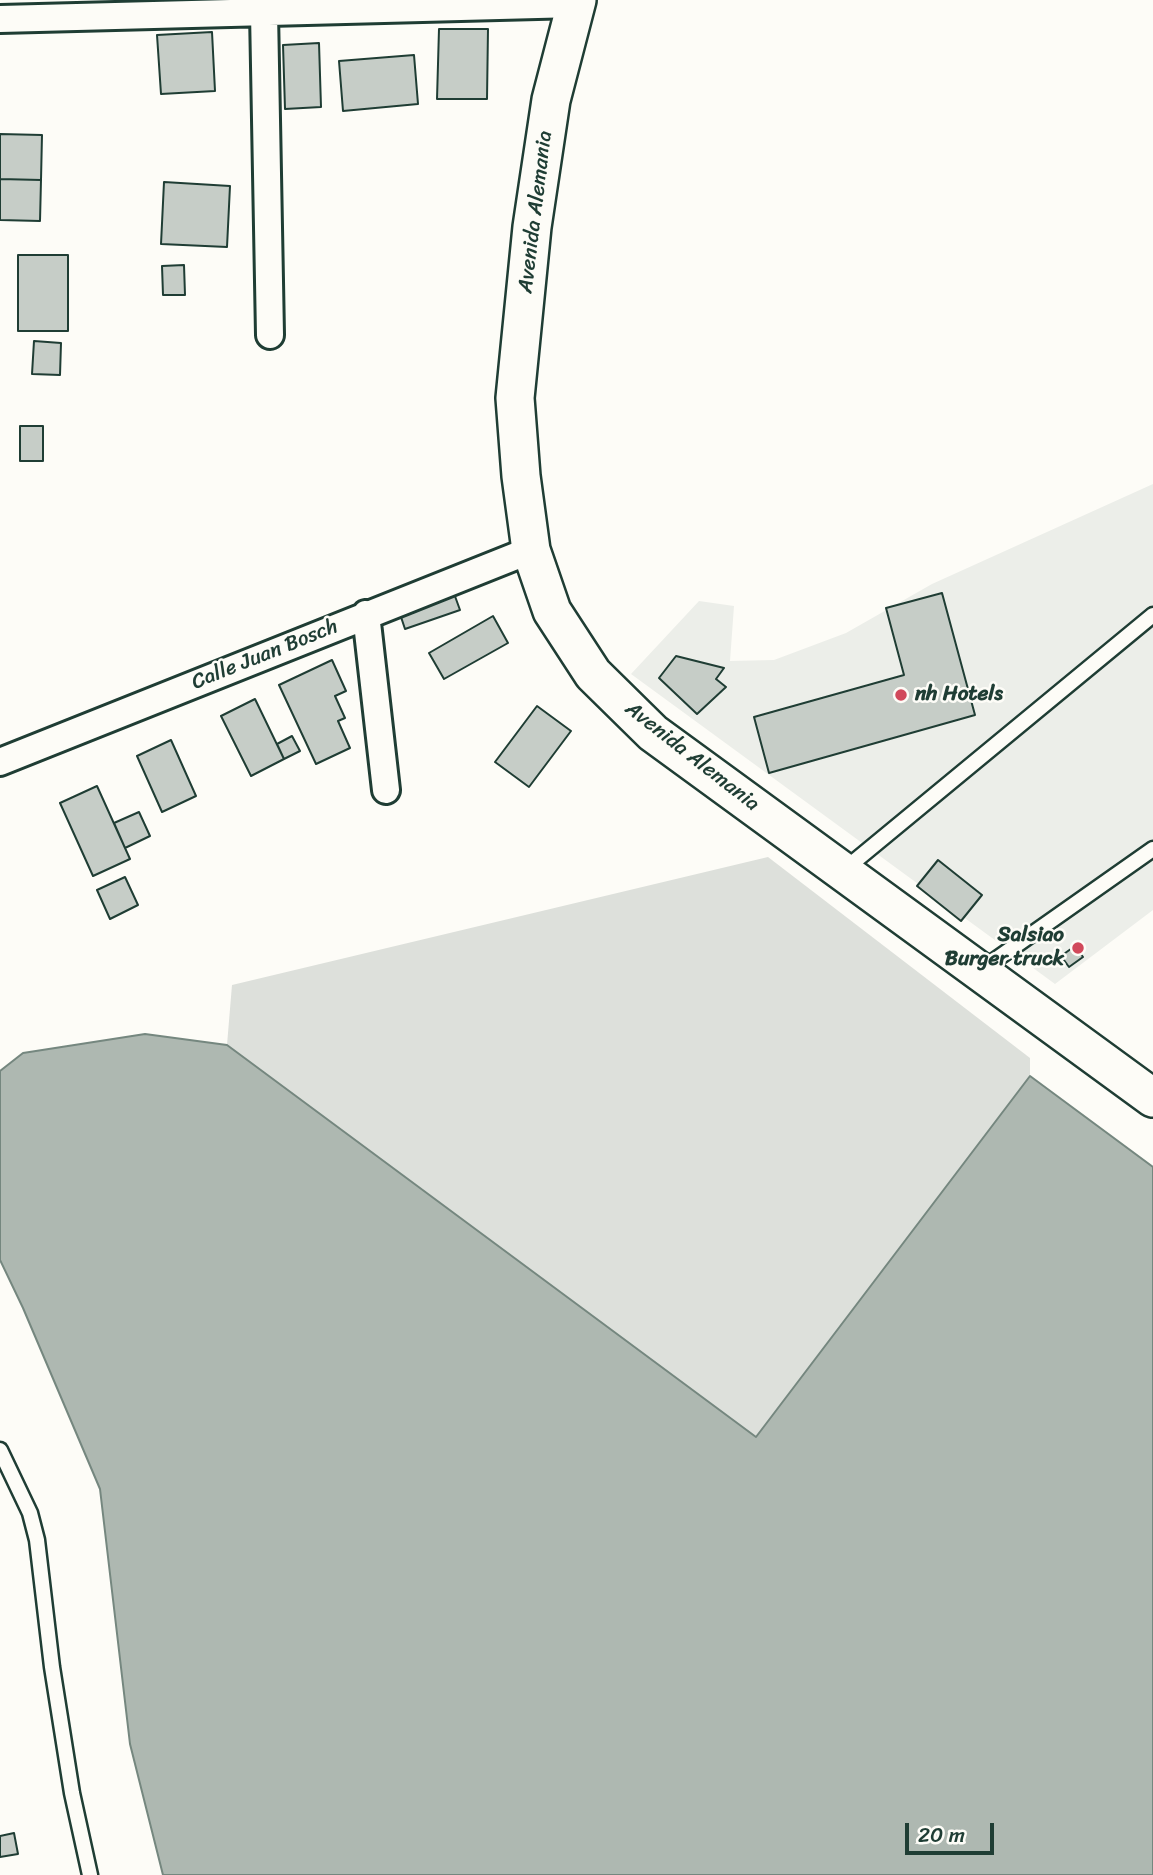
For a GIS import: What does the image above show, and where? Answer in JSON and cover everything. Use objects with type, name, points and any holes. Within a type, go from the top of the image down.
[{"type":"street","points":[[0,19],[264,12],[367,5],[577,2]]},
{"type":"street","name":"Avenida Alemania","points":[[577,2],[551,100],[532,227],[515,398],[521,476],[531,550],[552,611],[593,674],[653,733],[1153,1098]]},
{"type":"street","points":[[264,12],[270,335]]},
{"type":"street","name":"Calle Juan Bosch","points":[[0,762],[531,550]]},
{"type":"street","points":[[366,614],[386,790]]},
{"type":"lane","points":[[843,871],[1153,614]]},
{"type":"lane","points":[[979,971],[1153,849]]},
{"type":"lane","points":[[0,1450],[30,1513],[37,1540],[52,1667],[72,1793],[90,1875]]},
{"type":"shaded area","points":[[1153,484],[1153,910],[1055,984],[631,674],[699,601],[734,606],[730,661],[774,660],[846,633],[932,584]]},
{"type":"shaded area","points":[[768,857],[1030,1058],[1030,1076],[756,1437],[227,1045],[232,985]]},
{"type":"shaded area","points":[[145,1034],[227,1045],[756,1437],[1030,1076],[1153,1167],[1153,1875],[163,1875],[130,1744],[100,1489],[0,1260],[0,1071],[23,1053]]},
{"type":"building","points":[[439,29],[488,29],[487,99],[437,99]]},
{"type":"building","points":[[212,32],[215,91],[161,94],[157,35]]},
{"type":"building","points":[[319,43],[321,107],[285,109],[283,45]]},
{"type":"building","points":[[414,55],[418,104],[343,111],[339,61]]},
{"type":"building","points":[[0,134],[42,135],[41,180],[0,179]]},
{"type":"building","points":[[0,179],[41,180],[40,221],[0,220]]},
{"type":"building","points":[[164,182],[230,186],[227,247],[161,244]]},
{"type":"building","points":[[18,255],[68,255],[68,331],[18,331]]},
{"type":"building","points":[[184,265],[185,295],[163,295],[162,266]]},
{"type":"building","points":[[34,341],[61,343],[60,375],[32,374]]},
{"type":"building","points":[[20,426],[43,426],[43,461],[20,461]]},
{"type":"building","points":[[452,588],[460,610],[405,629],[398,608]]},
{"type":"building","name":"nh Hotels","points":[[942,593],[975,715],[769,773],[754,717],[904,675],[886,608]]},
{"type":"building","points":[[493,616],[508,643],[444,679],[429,653]]},
{"type":"building","points":[[676,656],[724,668],[716,679],[726,687],[697,714],[659,678]]},
{"type":"building","points":[[332,660],[346,691],[335,696],[345,718],[338,721],[350,748],[316,764],[279,685]]},
{"type":"building","points":[[255,699],[284,759],[251,776],[221,716]]},
{"type":"building","points":[[537,706],[571,731],[529,787],[495,762]]},
{"type":"building","points":[[292,736],[300,751],[284,759],[277,744]]},
{"type":"building","points":[[171,740],[196,796],[162,812],[137,756]]},
{"type":"building","points":[[97,786],[130,859],[93,876],[60,803]]},
{"type":"building","points":[[139,812],[150,836],[125,848],[114,823]]},
{"type":"building","points":[[938,860],[982,895],[961,921],[917,886]]},
{"type":"building","points":[[125,877],[138,905],[110,919],[97,890]]},
{"type":"building","points":[[1075,946],[1083,957],[1069,967],[1061,956]]},
{"type":"building","points":[[14,1833],[18,1854],[0,1857],[0,1836]]},
{"type":"place","name":"nh Hotels","points":[[901,695]]},
{"type":"place","name":"Salsiao Burger truck","points":[[1078,948]]}]
